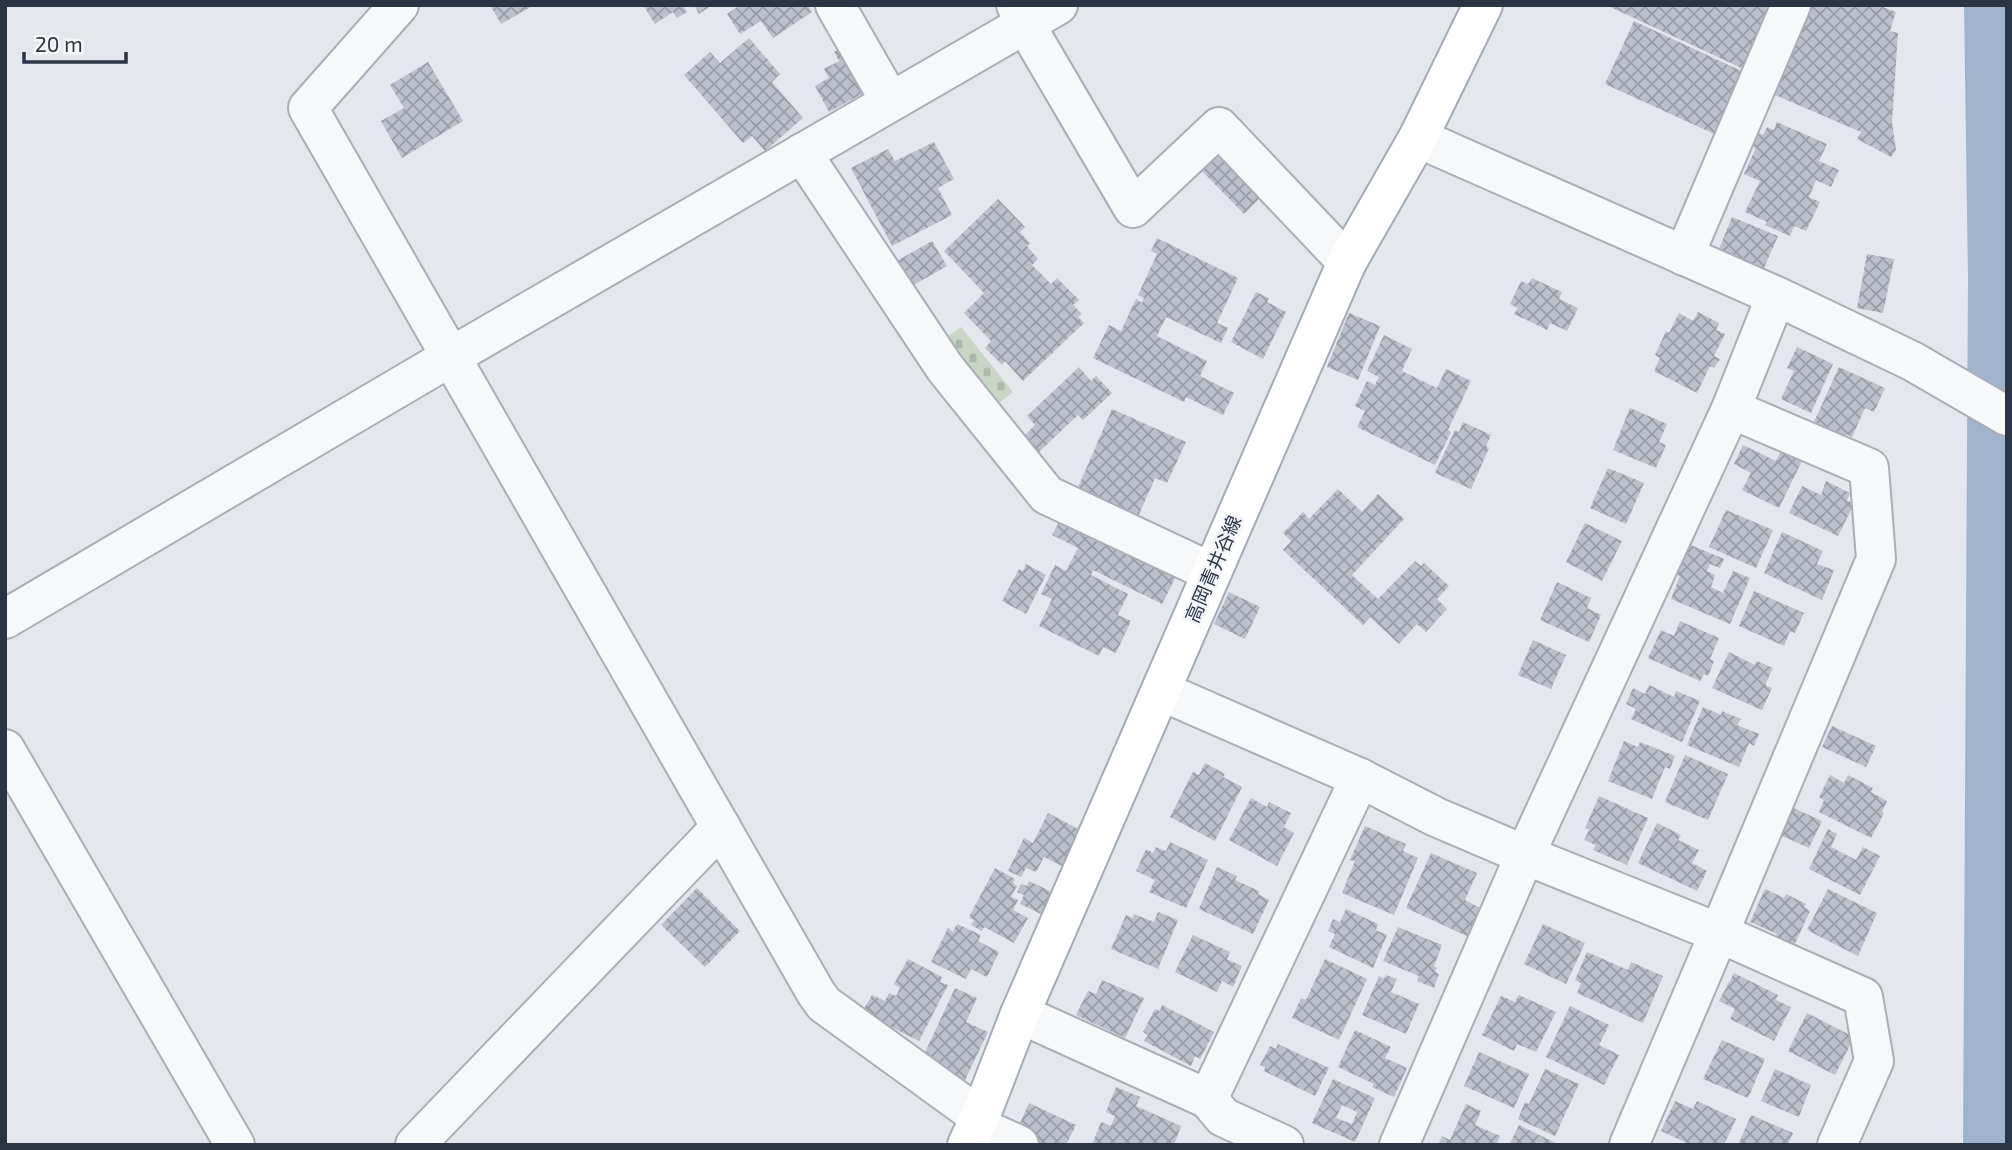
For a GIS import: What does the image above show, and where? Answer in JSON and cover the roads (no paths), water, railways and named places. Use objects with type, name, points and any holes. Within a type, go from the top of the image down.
[{"type":"main road","name":"高岡青井谷線","points":[[974,1129],[1020,1014],[1347,262],[1418,138],[1483,5]]},
{"type":"street","points":[[399,5],[308,108],[824,1004],[974,1129],[1019,1145]]},
{"type":"street","points":[[835,5],[890,101]]},
{"type":"street","points":[[5,619],[890,101],[1020,15],[1058,5]]},
{"type":"street","points":[[1685,256],[1791,5]]},
{"type":"street","points":[[1020,15],[1133,208],[1219,128],[1347,262]]},
{"type":"street","points":[[1418,138],[1776,296],[1912,361],[2007,416]]},
{"type":"street","points":[[802,153],[945,368],[1046,495],[1211,572]]},
{"type":"street","points":[[1399,1145],[1525,855],[1731,409],[1776,296]]},
{"type":"street","points":[[1629,1145],[1877,559],[1869,468],[1731,409]]},
{"type":"street","points":[[1161,691],[1360,778],[1436,817],[1719,933],[1863,997],[1874,1062],[1837,1145]]},
{"type":"street","points":[[5,749],[235,1145]]},
{"type":"street","points":[[1208,1099],[1360,778]]},
{"type":"street","points":[[415,1145],[721,828]]},
{"type":"street","points":[[1020,1014],[1208,1099],[1223,1117],[1284,1145]]},
{"type":"water","points":[[1964,5],[2007,5],[2007,1145],[1963,1145],[1968,278]]}]
